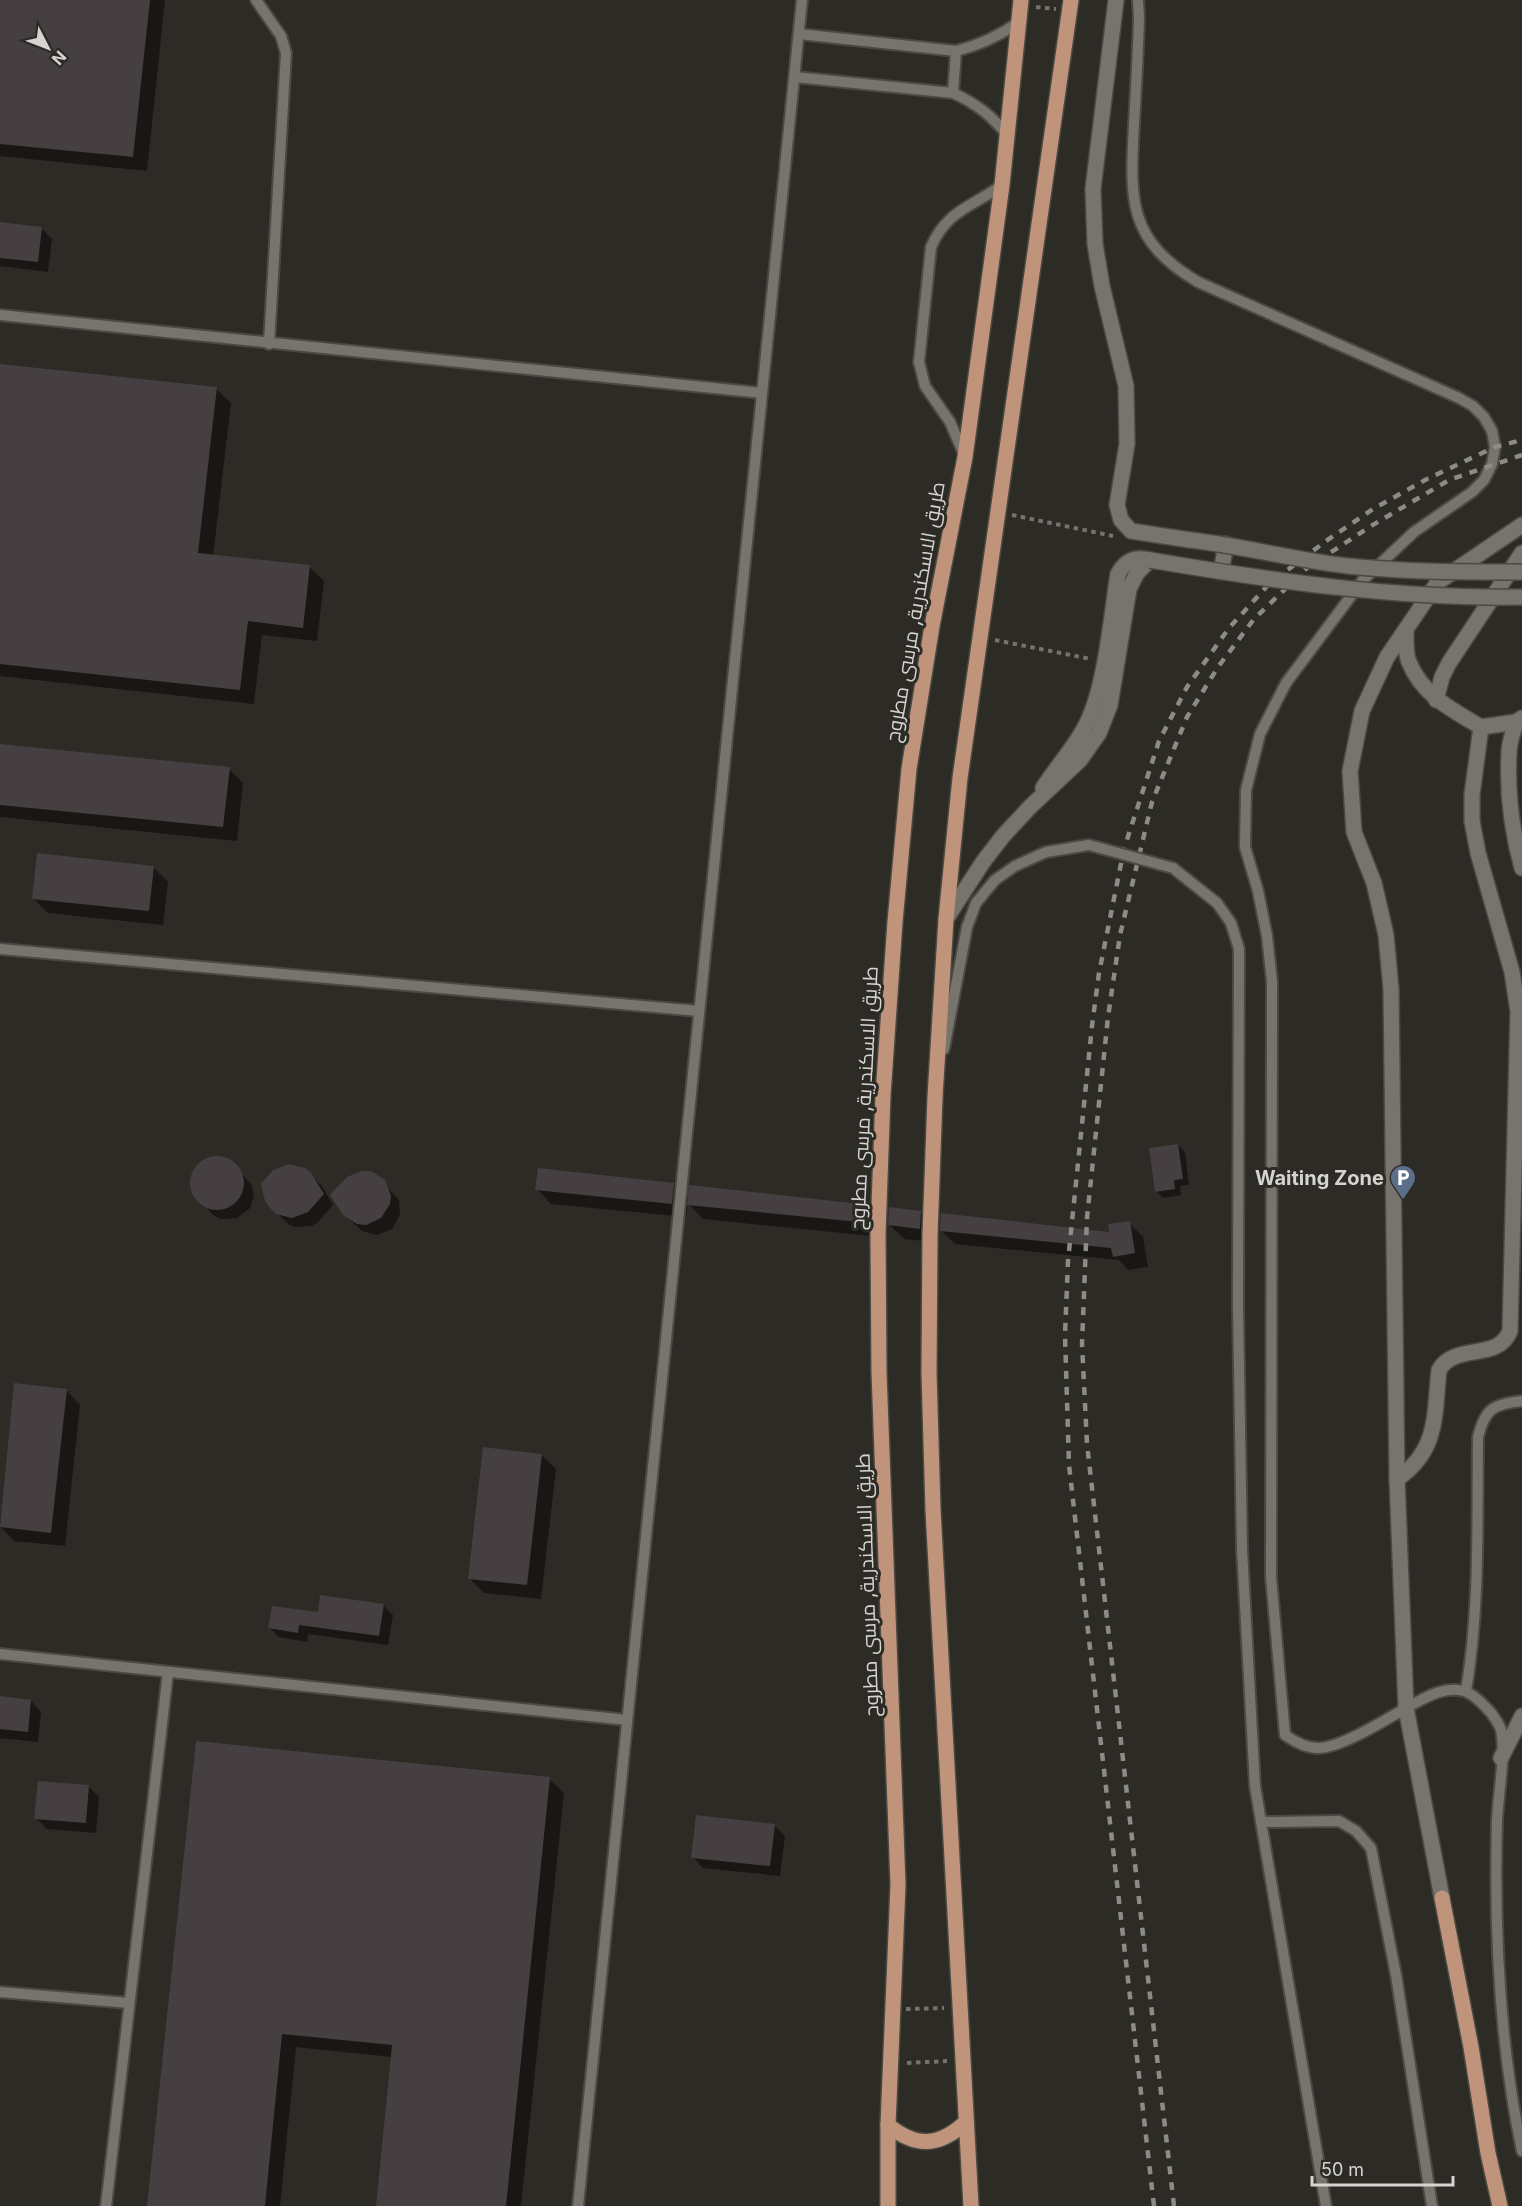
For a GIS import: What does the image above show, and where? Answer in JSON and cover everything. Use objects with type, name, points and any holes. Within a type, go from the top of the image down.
[{"type":"main road","name":"طريق الاسكندرية, مرسى مطروح","points":[[888,2206],[888,2124],[898,1895],[879,1361],[878,1234],[883,1095],[909,769],[932,626],[965,457],[1002,185],[1021,3]]},
{"type":"main road","points":[[971,2206],[933,1510],[928,1372],[935,1097],[946,919],[960,778],[1070,5]]},
{"type":"main road","points":[[1442,1898],[1471,2047],[1488,2153],[1500,2206]]},
{"type":"main road","points":[[888,2124],[902,2136],[918,2142],[936,2141],[953,2134],[966,2122]]},
{"type":"street","points":[[1116,0],[1093,189],[1093,217],[1102,286],[1126,386],[1127,444],[1117,505],[1121,520],[1131,531],[1226,544],[1348,566],[1466,572],[1522,572]]},
{"type":"street","points":[[1442,1898],[1406,1708],[1397,1479],[1391,989],[1386,935],[1374,882],[1354,832],[1350,771],[1362,711],[1387,657],[1438,582],[1522,525]]},
{"type":"street","points":[[1221,572],[1226,544]]},
{"type":"street","points":[[1436,700],[1442,677],[1449,663],[1522,553]]},
{"type":"street","points":[[1030,807],[1086,724],[1096,697],[1104,662],[1118,574],[1122,567],[1135,559],[1347,589],[1464,598],[1522,597]]},
{"type":"street","points":[[946,919],[1003,836],[1080,760],[1099,733],[1110,705],[1129,589],[1137,573],[1150,560]]},
{"type":"street","points":[[1406,629],[1408,660],[1424,688],[1436,700],[1480,727],[1519,720],[1509,751],[1510,789],[1516,845],[1522,868]]},
{"type":"street","points":[[1397,1479],[1418,1461],[1431,1437],[1439,1370],[1442,1364],[1452,1357],[1494,1348],[1504,1341],[1510,1331],[1518,1011],[1512,972],[1478,853],[1472,820],[1472,795],[1480,727]]},
{"type":"street","points":[[1501,1758],[1522,1716]]},
{"type":"lane","points":[[256,0],[281,36],[286,53],[269,344]]},
{"type":"lane","points":[[578,2206],[802,0]]},
{"type":"lane","points":[[1138,0],[1132,173],[1134,200],[1142,226],[1156,249],[1175,268],[1198,282],[1473,406],[1484,417],[1492,431],[1492,464],[1484,480],[1472,492],[1414,532],[1363,580],[1286,682],[1260,734],[1246,790],[1245,847],[1258,891],[1267,936],[1272,982],[1271,1577],[1285,1735],[1305,1746],[1337,1745],[1428,1696],[1448,1690],[1466,1692],[1486,1708],[1501,1729],[1496,1873],[1497,1942],[1505,2040],[1522,2151]]},
{"type":"lane","points":[[799,34],[957,51],[1000,36],[1019,22]]},
{"type":"lane","points":[[953,93],[957,51]]},
{"type":"lane","points":[[795,77],[953,93],[975,103],[993,118],[1008,136]]},
{"type":"lane","points":[[965,457],[950,422],[925,386],[919,362],[931,247],[938,232],[948,219],[1002,185]]},
{"type":"lane","points":[[0,315],[762,393]]},
{"type":"lane","points":[[935,1097],[967,927],[975,903],[995,880],[1015,866],[1046,852],[1089,845],[1173,868],[1217,903],[1231,923],[1239,949],[1238,1306],[1242,1550],[1255,1786],[1326,2206]]},
{"type":"lane","points":[[0,949],[699,1011]]},
{"type":"lane","points":[[1466,1692],[1476,1607],[1478,1437],[1483,1419],[1491,1410],[1506,1403],[1522,1401]]},
{"type":"lane","points":[[0,1654],[627,1720]]},
{"type":"lane","points":[[106,2206],[168,1672]]},
{"type":"lane","points":[[1261,1822],[1338,1821],[1356,1831],[1371,1848],[1396,1975],[1432,2206]]},
{"type":"lane","points":[[0,1992],[129,2003]]},
{"type":"path","points":[[1021,3],[1070,5]]},
{"type":"path","points":[[997,512],[1105,535],[1118,535],[1131,531]]},
{"type":"path","points":[[980,637],[1104,662]]},
{"type":"path","points":[[893,2010],[960,2007]]},
{"type":"path","points":[[890,2064],[963,2060]]},
{"type":"building","points":[[0,0],[150,0],[133,157],[0,144]]},
{"type":"building","points":[[0,222],[42,227],[38,262],[0,258]]},
{"type":"building","points":[[0,364],[217,387],[198,553],[310,565],[303,628],[248,621],[240,690],[0,664]]},
{"type":"building","points":[[0,744],[230,767],[223,827],[0,805]]},
{"type":"building","points":[[37,853],[154,866],[149,911],[32,899]]},
{"type":"building","points":[[1178,1144],[1183,1179],[1174,1180],[1175,1189],[1155,1192],[1149,1148]]},
{"type":"building","points":[[217,1156],[227,1158],[236,1164],[242,1173],[244,1183],[242,1193],[236,1202],[227,1208],[217,1210],[207,1208],[198,1202],[192,1193],[190,1183],[192,1173],[198,1164],[207,1158]]},
{"type":"building","points":[[289,1164],[305,1168],[311,1173],[324,1194],[308,1212],[292,1218],[276,1214],[270,1208],[265,1201],[261,1184],[273,1170]]},
{"type":"building","points":[[538,1168],[674,1183],[672,1204],[535,1190]]},
{"type":"building","points":[[362,1171],[371,1171],[385,1180],[391,1196],[390,1204],[381,1218],[366,1225],[357,1224],[343,1215],[330,1195],[347,1177]]},
{"type":"building","points":[[689,1185],[869,1205],[869,1223],[687,1205]]},
{"type":"building","points":[[889,1207],[921,1211],[920,1229],[888,1225]]},
{"type":"building","points":[[941,1213],[1109,1232],[1108,1224],[1130,1221],[1135,1253],[1113,1257],[1111,1248],[940,1231]]},
{"type":"building","points":[[14,1383],[67,1389],[51,1533],[0,1527]]},
{"type":"building","points":[[483,1447],[542,1454],[527,1585],[468,1579]]},
{"type":"building","points":[[320,1595],[384,1604],[379,1636],[299,1625],[298,1633],[268,1628],[272,1606],[318,1612]]},
{"type":"building","points":[[0,1696],[31,1700],[28,1732],[0,1729]]},
{"type":"building","points":[[196,1741],[550,1777],[506,2206],[376,2206],[392,2045],[282,2034],[265,2206],[147,2206]]},
{"type":"building","points":[[38,1781],[89,1785],[86,1823],[34,1819]]},
{"type":"building","points":[[696,1815],[775,1824],[770,1866],[691,1858]]},
{"type":"railway","points":[[1154,2206],[1069,1465],[1065,1335],[1068,1261],[1092,1026],[1099,973],[1124,849],[1159,741],[1187,687],[1229,628],[1269,584],[1373,509],[1427,479],[1495,447],[1522,440]]},
{"type":"railway","points":[[1174,2206],[1087,1444],[1082,1344],[1087,1218],[1108,1017],[1120,935],[1152,802],[1187,717],[1218,667],[1254,619],[1307,568],[1371,526],[1449,480],[1522,455]]},
{"type":"place","name":"Waiting Zone","points":[[1403,1201]]}]
